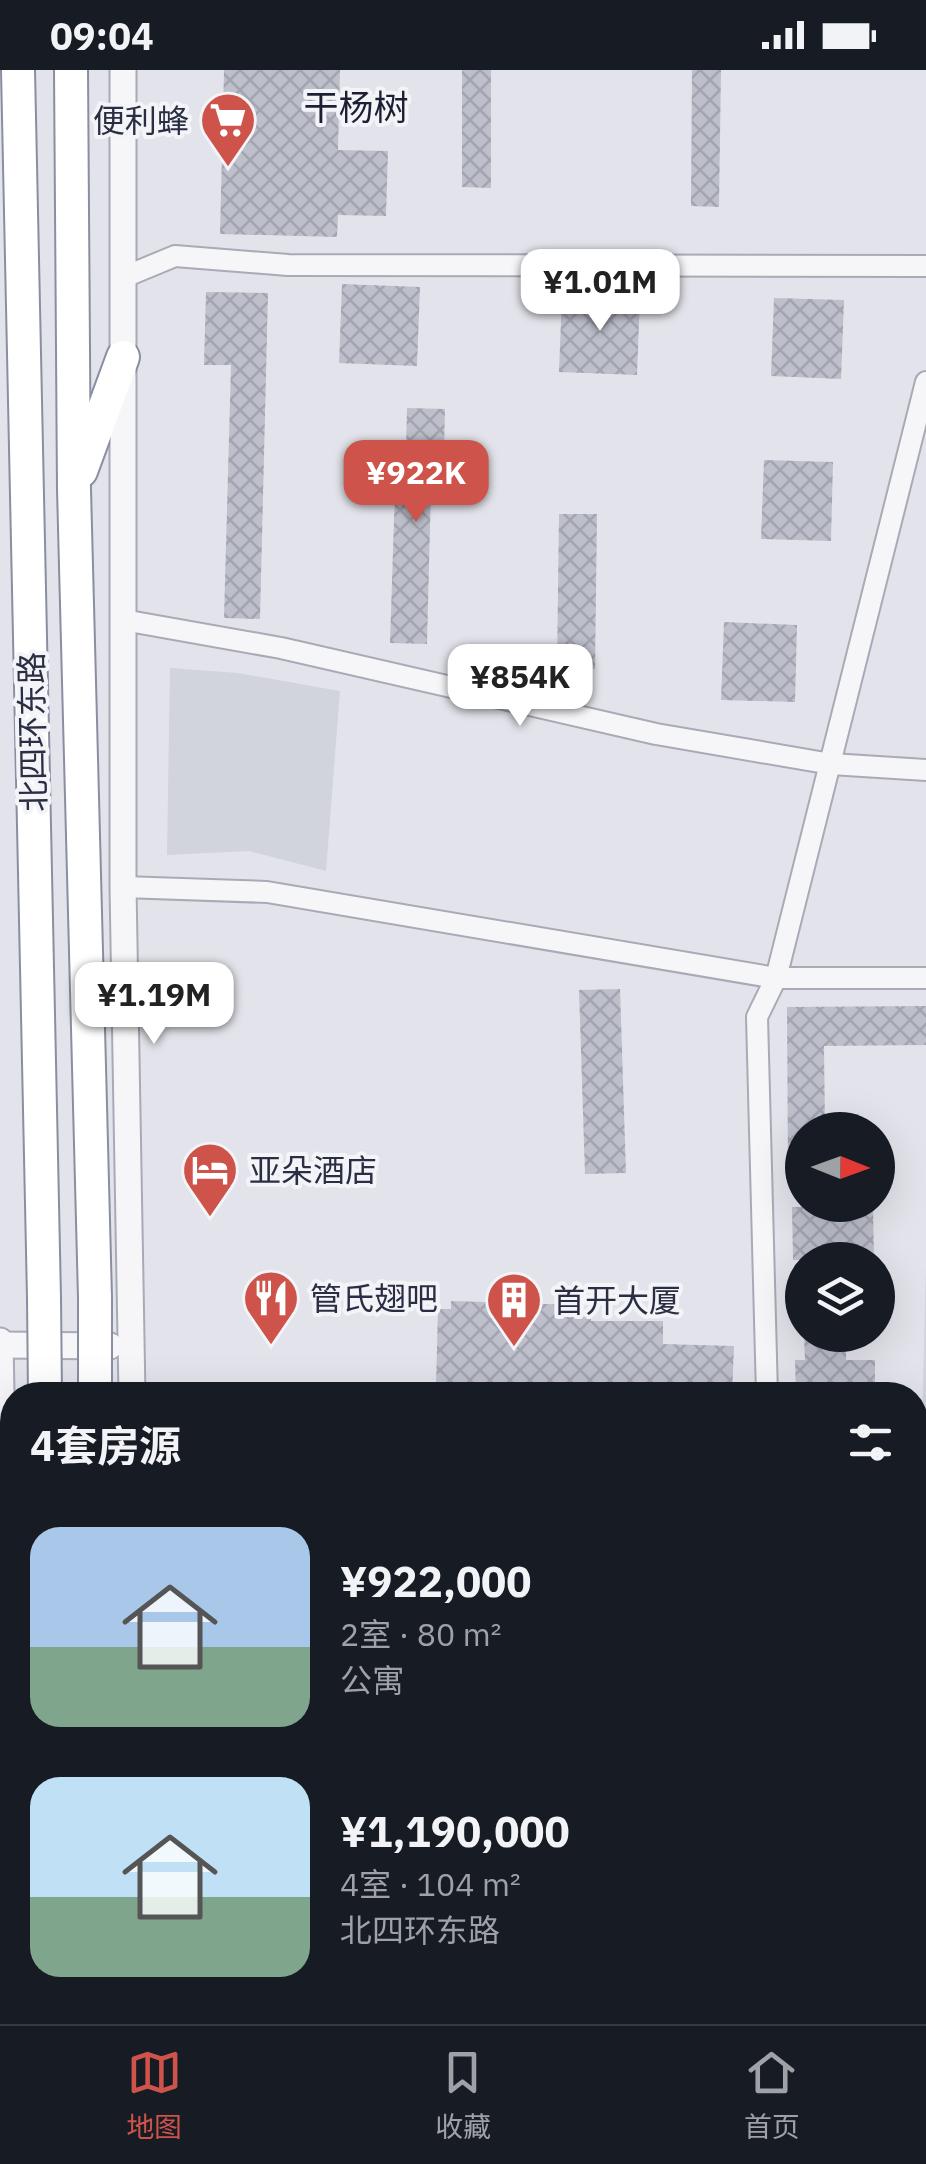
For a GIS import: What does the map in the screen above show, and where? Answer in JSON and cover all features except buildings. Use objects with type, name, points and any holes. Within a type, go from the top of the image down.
[{"type":"highway","name":"北四环东路","points":[[18,70],[45,1382]]},
{"type":"highway","name":"北四环东路","points":[[71,70],[74,489],[95,1382]]},
{"type":"highway","points":[[74,489],[123,357]]},
{"type":"highway","points":[[0,365],[25,412]]},
{"type":"street","points":[[123,70],[123,887],[132,1382]]},
{"type":"street","points":[[122,278],[175,256],[288,265],[926,266]]},
{"type":"street","points":[[767,1382],[757,1016],[776,978],[926,382]]},
{"type":"street","points":[[123,620],[281,648],[656,734],[831,764],[926,770]]},
{"type":"street","points":[[123,887],[266,892],[776,978],[926,978]]},
{"type":"street","points":[[2,1382],[0,1343],[131,1346]]},
{"type":"shaded area","points":[[170,668],[238,673],[340,691],[326,871],[249,851],[167,855]]},
{"type":"shaded area","points":[[926,1266],[926,1382],[923,1382]]},
{"type":"place","name":"便利蜂","points":[[228,169]]},
{"type":"place","name":"亚朵酒店","points":[[210,1219]]},
{"type":"place","name":"管氏翅吧","points":[[271,1347]]},
{"type":"place","name":"首开大厦","points":[[514,1349]]},
{"type":"district","name":"干杨树","points":[[356,107]]}]
